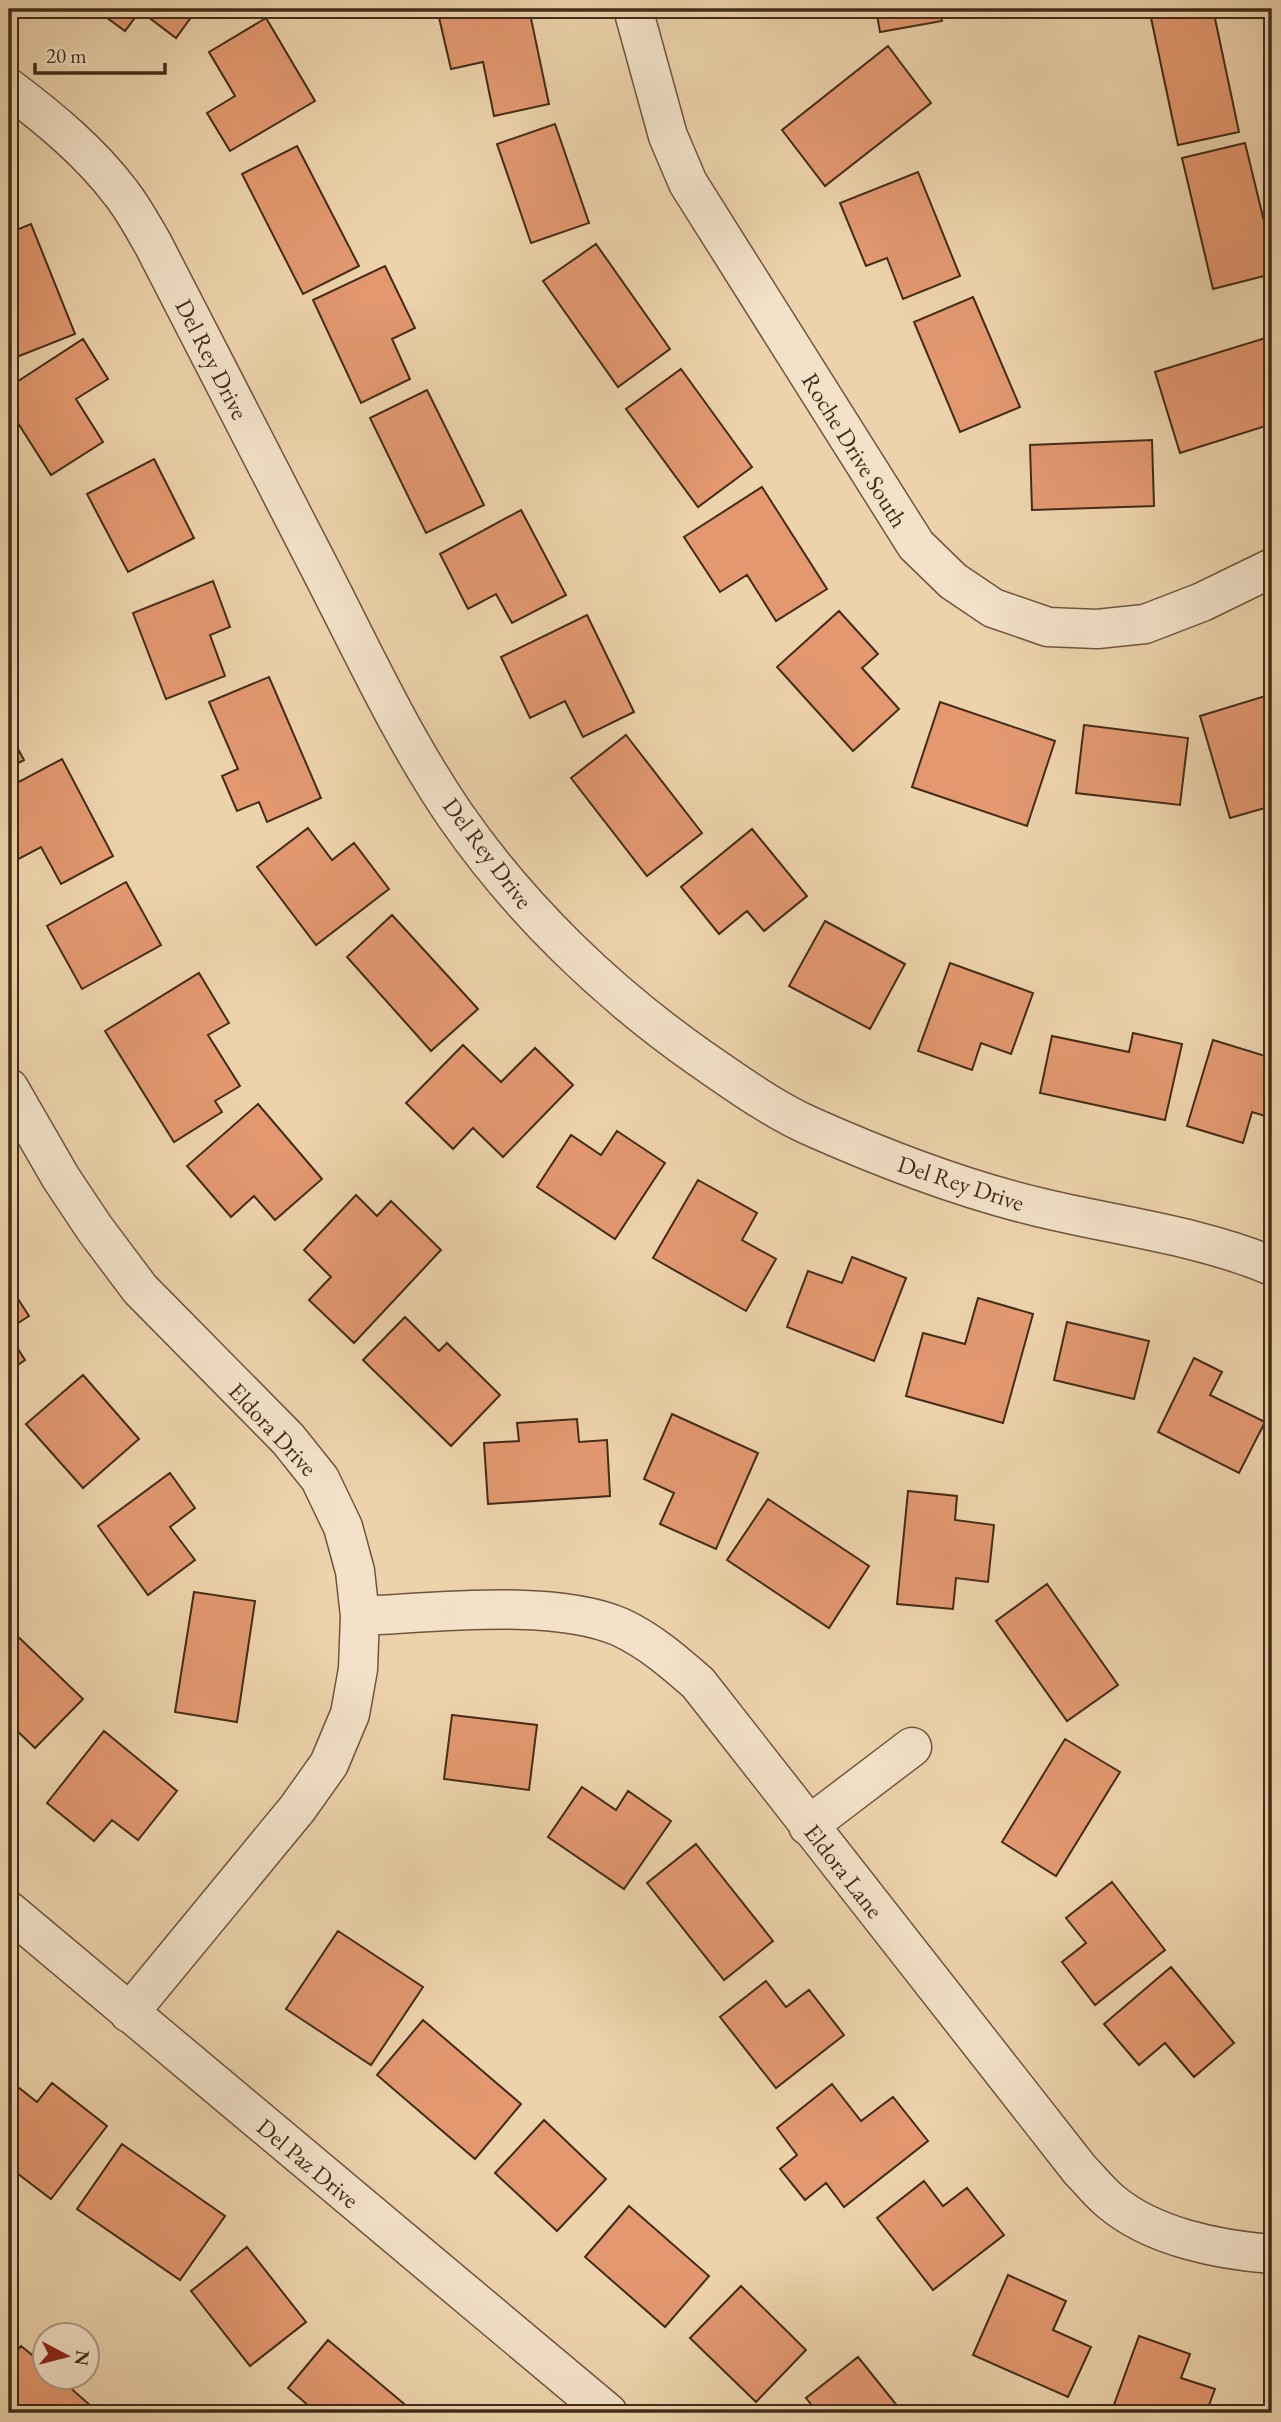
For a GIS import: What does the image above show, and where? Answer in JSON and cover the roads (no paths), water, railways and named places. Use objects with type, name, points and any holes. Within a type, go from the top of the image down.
[{"type":"street","name":"Roche Drive South","points":[[633,9],[668,136],[688,183],[916,545],[953,581],[993,608],[1037,624],[1097,629],[1145,624],[1202,602],[1268,570]]},
{"type":"street","name":"Del Rey Drive","points":[[9,88],[48,118],[87,154],[122,194],[153,244],[405,732],[455,814],[489,860],[532,911],[596,974],[660,1030],[730,1078],[804,1123],[948,1182],[1035,1206],[1208,1244],[1272,1266]]},
{"type":"street","name":"Eldora Drive","points":[[9,1088],[61,1178],[140,1289],[288,1438],[320,1479],[343,1527],[355,1571],[360,1616],[358,1669],[350,1714],[329,1764],[297,1809],[129,2013]]},
{"type":"street","name":"Eldora Lane","points":[[360,1616],[523,1610],[577,1615],[619,1627],[656,1647],[698,1683],[1080,2170],[1112,2203],[1149,2225],[1187,2239],[1234,2251],[1272,2254]]},
{"type":"street","points":[[808,1826],[912,1747]]},
{"type":"street","name":"Del Paz Drive","points":[[9,1911],[608,2413]]}]
